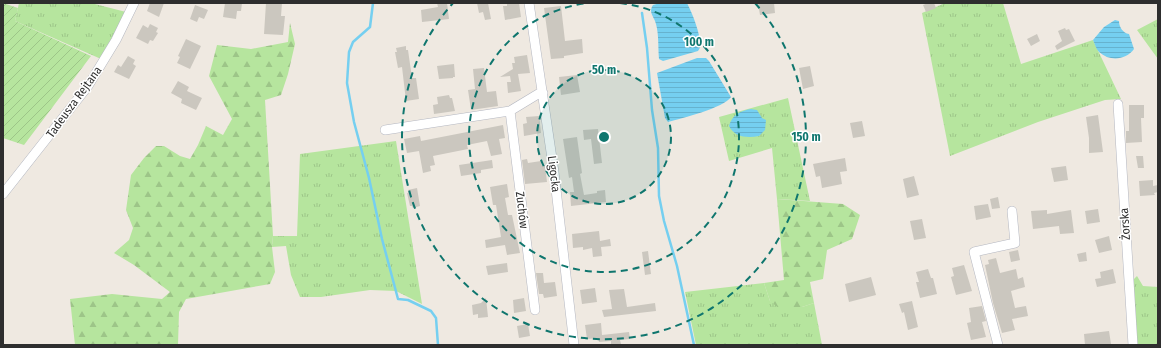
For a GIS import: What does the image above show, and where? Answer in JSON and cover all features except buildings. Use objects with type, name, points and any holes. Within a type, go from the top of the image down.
[{"type":"street","name":"Tadeusza Rejtana","points":[[3,194],[88,86],[116,40],[134,3]]},
{"type":"street","name":"Ligocka","points":[[529,3],[554,172],[574,345]]},
{"type":"street","points":[[385,130],[510,110],[538,94],[543,93]]},
{"type":"street","name":"Żorska","points":[[1118,104],[1133,345]]},
{"type":"street","name":"Zuchów","points":[[510,110],[535,310]]},
{"type":"street","points":[[998,345],[974,252],[1015,242],[1012,211]]},
{"type":"green space","points":[[3,3],[18,8],[15,21],[91,56],[24,145],[3,138]]},
{"type":"green space","points":[[19,3],[91,3],[126,12],[101,59],[15,21]]},
{"type":"green space","points":[[945,3],[1003,3],[1021,64],[1093,40],[1121,99],[1105,100],[1038,122],[950,156],[922,13]]},
{"type":"green space","points":[[1158,19],[1158,59],[1137,30]]},
{"type":"green space","points":[[290,23],[295,44],[288,74],[281,95],[265,100],[273,236],[272,247],[275,272],[270,284],[186,299],[179,312],[178,345],[75,345],[70,299],[112,294],[162,299],[170,292],[134,265],[114,253],[129,240],[133,228],[126,210],[131,175],[144,158],[156,146],[164,146],[180,156],[190,159],[206,126],[223,135],[232,119],[209,76],[217,45],[251,49],[288,42]]},
{"type":"green space","points":[[788,98],[810,201],[777,199],[772,148],[729,161],[719,117]]},
{"type":"green space","points":[[396,141],[422,304],[396,291],[370,290],[321,297],[300,297],[291,275],[286,246],[272,247],[273,236],[297,236],[300,154]]},
{"type":"green space","points":[[777,199],[843,204],[860,215],[852,239],[827,250],[823,279],[810,282],[814,303],[802,307],[781,310],[770,301],[764,283],[784,280]]},
{"type":"green space","points":[[1137,276],[1143,286],[1158,287],[1158,345],[1137,345],[1133,280]]},
{"type":"green space","points":[[764,283],[770,301],[802,307],[814,303],[822,345],[696,345],[685,292]]},
{"type":"water","points":[[660,3],[687,3],[699,35],[701,46],[698,51],[663,61],[659,59],[657,28],[651,10],[653,5]]},
{"type":"water","points":[[1115,20],[1119,21],[1122,29],[1129,34],[1134,49],[1127,56],[1118,58],[1103,55],[1096,48],[1093,40],[1104,27]]},
{"type":"water","points":[[697,58],[706,58],[709,61],[731,97],[727,101],[712,109],[668,122],[665,118],[657,73]]},
{"type":"water","points":[[751,109],[757,110],[762,118],[766,120],[765,130],[759,136],[755,137],[738,135],[729,126],[730,122],[734,116],[740,112]]},
{"type":"waterway","points":[[373,3],[370,27],[353,42],[349,52],[347,83],[354,122],[398,299],[408,300],[431,311],[436,318],[438,345]]},
{"type":"waterway","points":[[642,13],[647,48],[652,110],[658,148],[659,196],[664,221],[677,266],[694,345]]}]
